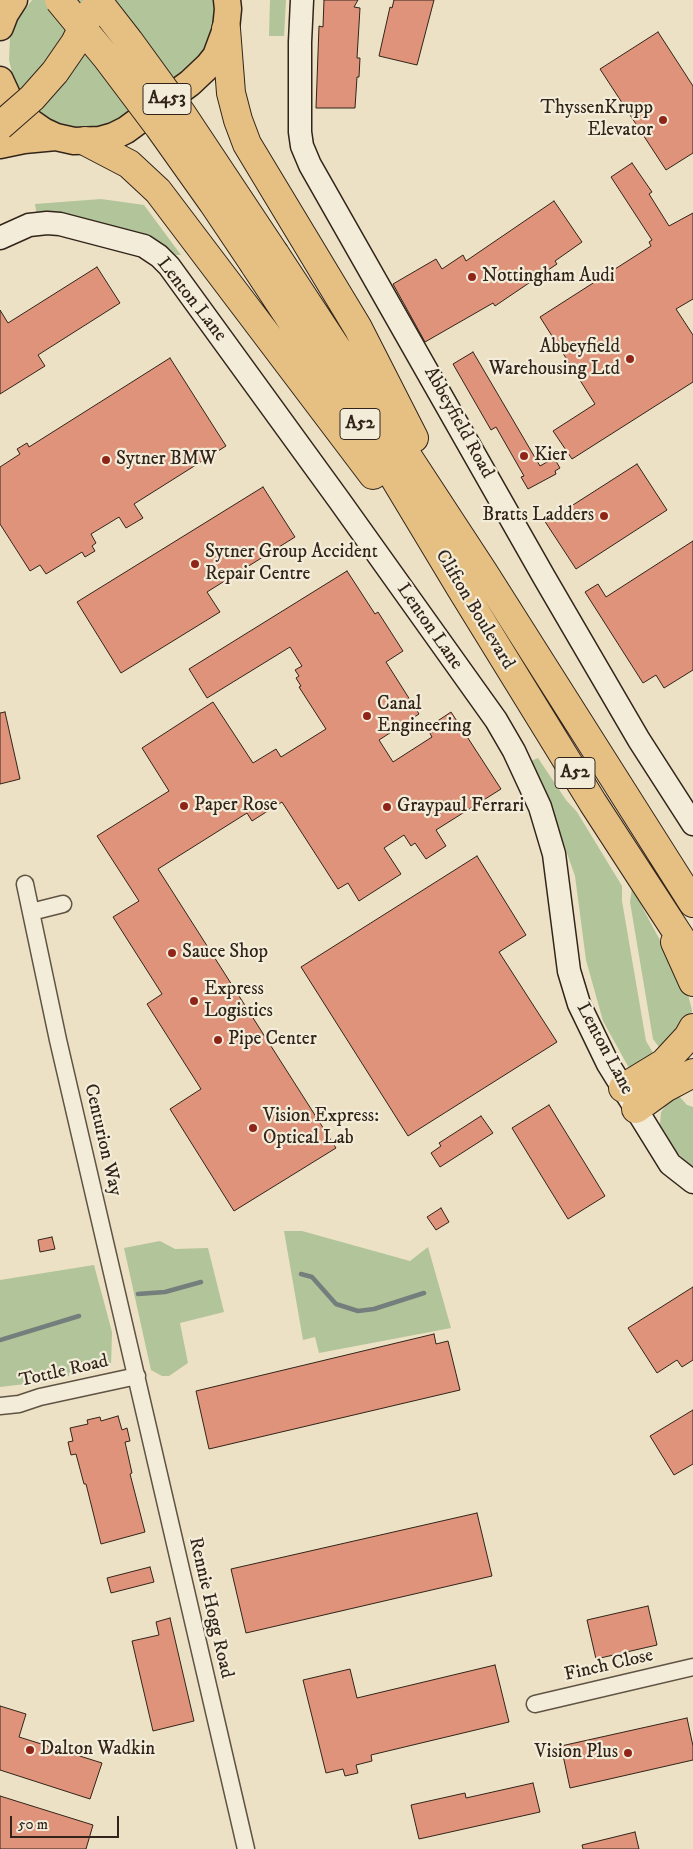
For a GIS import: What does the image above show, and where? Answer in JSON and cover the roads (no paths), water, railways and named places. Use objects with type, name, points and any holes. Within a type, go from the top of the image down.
[{"type":"highway","name":"A52","points":[[59,0],[107,58],[213,203],[264,259]]},
{"type":"highway","name":"A52","points":[[96,0],[129,41],[182,114],[264,259]]},
{"type":"highway","points":[[0,126],[32,98],[55,72],[75,42],[96,0]]},
{"type":"highway","points":[[226,30],[232,93],[238,120],[247,144],[358,328],[484,573]]},
{"type":"highway","points":[[85,141],[129,164],[158,191],[460,587]]},
{"type":"highway","name":"Clifton Boulevard","points":[[264,259],[484,573],[693,903]]},
{"type":"highway","name":"Clifton Boulevard","points":[[264,259],[460,587],[594,803],[693,957]]},
{"type":"highway","points":[[642,878],[682,956],[693,982]]},
{"type":"highway","points":[[630,1098],[688,1037],[693,1028]]},
{"type":"highway","points":[[630,1098],[665,1088],[693,1073]]},
{"type":"main road","points":[[0,27],[5,14],[14,0]]},
{"type":"main road","name":"A453","points":[[0,145],[24,140],[56,137],[85,141],[114,136],[126,130],[190,83],[216,56],[226,30],[227,0]]},
{"type":"main road","name":"A453","points":[[0,80],[12,104],[23,117],[43,131],[56,137]]},
{"type":"street","name":"Abbeyfield Road","points":[[302,0],[300,132],[302,146],[310,165],[544,577],[639,740],[693,824]]},
{"type":"street","name":"Lenton Lane","points":[[0,238],[29,225],[54,223],[134,243],[160,256],[169,266],[496,720],[514,751],[540,807],[554,854],[569,971],[579,1004],[605,1059],[670,1164],[693,1182]]},
{"type":"street","name":"Centurion Way","points":[[24,884],[136,1376]]},
{"type":"street","points":[[31,912],[63,904]]},
{"type":"street","name":"Tottle Road","points":[[0,1406],[20,1404],[40,1396],[136,1376]]},
{"type":"street","name":"Rennie Hogg Road","points":[[136,1376],[246,1849]]},
{"type":"street","name":"Finch Close","points":[[535,1704],[693,1667]]},
{"type":"waterway","points":[[301,1274],[312,1277],[336,1304],[358,1311],[374,1309],[424,1293]]},
{"type":"waterway","points":[[138,1294],[165,1292],[201,1282]]},
{"type":"waterway","points":[[0,1340],[79,1316]]},
{"type":"place","name":"ThyssenKrupp Elevator","points":[[663,120]]},
{"type":"place","name":"Nottingham Audi","points":[[472,277]]},
{"type":"place","name":"Abbeyfield Warehousing Ltd","points":[[630,359]]},
{"type":"place","name":"Kier","points":[[524,456]]},
{"type":"place","name":"Sytner BMW","points":[[106,460]]},
{"type":"place","name":"Bratts Ladders","points":[[604,516]]},
{"type":"place","name":"Sytner Group Accident Repair Centre","points":[[195,564]]},
{"type":"place","name":"Canal Engineering","points":[[367,716]]},
{"type":"place","name":"Paper Rose","points":[[184,806]]},
{"type":"place","name":"Graypaul Ferrari","points":[[387,807]]},
{"type":"place","name":"Sauce Shop","points":[[172,953]]},
{"type":"place","name":"Express Logistics","points":[[194,1001]]},
{"type":"place","name":"Pipe Center","points":[[218,1040]]},
{"type":"place","name":"Vision Express: Optical Lab","points":[[253,1128]]},
{"type":"place","name":"Dalton Wadkin","points":[[30,1750]]},
{"type":"place","name":"Vision Plus","points":[[628,1753]]}]
